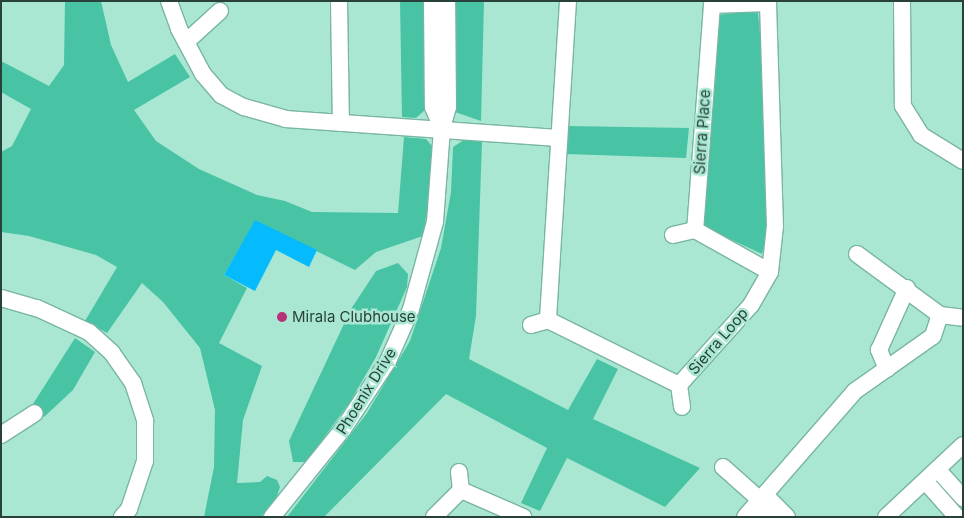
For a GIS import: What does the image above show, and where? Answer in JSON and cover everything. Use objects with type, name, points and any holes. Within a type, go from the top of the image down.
[{"type":"street","points":[[169,1],[186,42],[203,74],[221,95],[244,107],[286,119],[442,128],[558,138]]},
{"type":"street","points":[[339,1],[341,123]]},
{"type":"street","name":"Phoenix Drive","points":[[432,1],[433,107],[442,128]]},
{"type":"street","name":"Phoenix Drive","points":[[272,517],[343,429],[388,361],[411,310],[435,222],[442,128],[448,107],[447,1]]},
{"type":"street","points":[[531,325],[548,320],[568,1]]},
{"type":"street","points":[[902,1],[903,106],[921,136],[963,161]]},
{"type":"street","name":"Sierra Place","points":[[695,230],[712,5],[768,2]]},
{"type":"street","name":"Sierra Loop","points":[[548,320],[679,385],[750,305],[770,272],[775,226],[768,2]]},
{"type":"street","points":[[186,42],[220,11]]},
{"type":"street","points":[[673,235],[695,230],[770,272]]},
{"type":"street","points":[[856,254],[907,288],[940,315],[963,318]]},
{"type":"street","points":[[887,369],[879,350],[907,288]]},
{"type":"street","points":[[1,298],[37,308],[89,332],[112,353],[133,383],[145,421],[145,461],[129,509],[122,517]]},
{"type":"street","points":[[759,507],[855,391],[933,336],[940,315]]},
{"type":"street","points":[[679,385],[682,407]]},
{"type":"street","points":[[1,435],[35,413]]},
{"type":"street","points":[[886,517],[926,482],[963,445]]},
{"type":"street","points":[[723,467],[759,507],[787,517]]},
{"type":"street","points":[[938,470],[963,498]]},
{"type":"street","points":[[459,472],[462,490]]},
{"type":"street","points":[[926,482],[957,517]]},
{"type":"street","points":[[434,517],[462,490]]},
{"type":"street","points":[[462,490],[523,517]]},
{"type":"green space","points":[[65,1],[101,1],[111,45],[128,82],[175,54],[190,77],[134,110],[156,141],[199,169],[257,195],[285,201],[312,212],[398,213],[404,137],[426,139],[432,146],[432,179],[423,236],[376,252],[355,270],[255,221],[224,275],[247,288],[219,343],[262,366],[243,420],[237,483],[260,482],[267,476],[277,480],[280,487],[277,496],[261,517],[204,517],[214,467],[215,410],[200,348],[163,302],[142,283],[107,333],[85,321],[117,267],[96,255],[29,236],[1,232],[1,152],[12,146],[31,109],[1,92],[1,61],[49,86],[64,65]]},
{"type":"green space","points":[[400,1],[426,1],[426,109],[416,118],[402,117]]},
{"type":"green space","points":[[454,1],[484,1],[481,121],[455,112]]},
{"type":"green space","points":[[740,12],[758,13],[768,116],[770,224],[762,254],[704,227],[719,15]]},
{"type":"green space","points":[[567,126],[689,128],[686,158],[565,154]]},
{"type":"green space","points":[[464,140],[482,142],[476,316],[469,359],[568,410],[597,359],[618,369],[593,419],[700,468],[665,507],[567,458],[540,511],[521,503],[547,448],[446,394],[324,517],[287,517],[367,413],[410,341],[441,248],[451,192],[453,147]]},
{"type":"green space","points":[[398,263],[408,274],[407,287],[376,357],[350,402],[306,462],[293,462],[289,441],[351,309],[376,271]]},
{"type":"green space","points":[[75,338],[95,352],[73,390],[44,417],[33,404]]},
{"type":"water","points":[[255,220],[317,250],[309,267],[276,250],[255,291],[224,275]]},
{"type":"place","name":"Mirala Clubhouse","points":[[282,317]]}]
